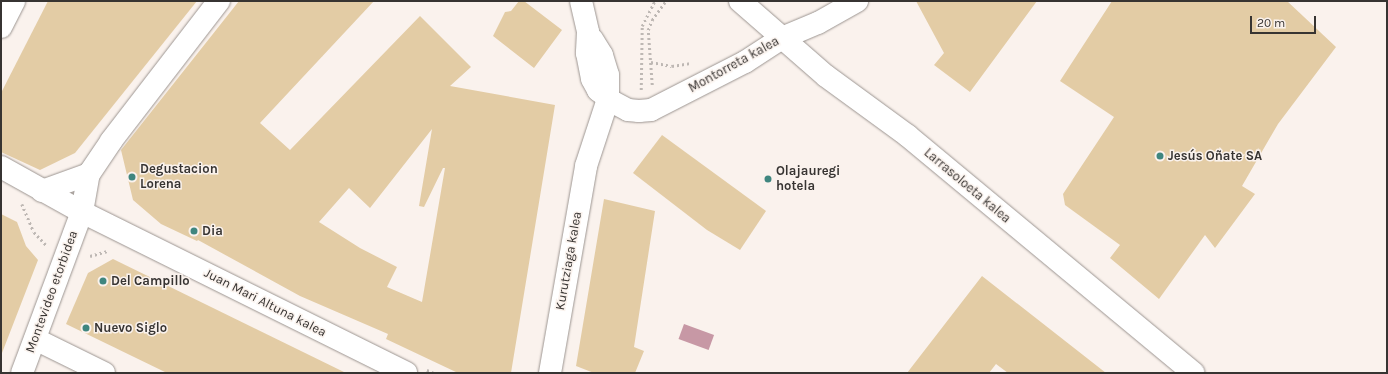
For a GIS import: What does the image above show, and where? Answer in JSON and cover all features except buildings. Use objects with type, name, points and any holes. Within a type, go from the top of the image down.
[{"type":"street","points":[[1,27],[14,1]]},
{"type":"street","points":[[42,191],[89,174],[111,142],[219,1]]},
{"type":"street","name":"Kurutziaga kalea","points":[[550,373],[586,166],[608,98],[608,75],[602,55],[588,32],[581,1]]},
{"type":"street","name":"Larrasoloeta kalea","points":[[740,1],[826,76],[908,136],[1193,373]]},
{"type":"street","name":"Montorreta kalea","points":[[608,98],[636,102],[651,110],[745,62],[782,38],[818,23],[857,1]]},
{"type":"street","name":"Kurutziaga kalea","points":[[592,151],[636,102]]},
{"type":"street","name":"Juan Mari Altuna kalea","points":[[1,167],[42,191],[122,231],[376,367],[406,373]]},
{"type":"street","name":"Montevideo etorbidea","points":[[22,373],[82,212],[89,174]]},
{"type":"street","points":[[72,237],[122,231]]},
{"type":"street","points":[[35,339],[104,373]]},
{"type":"path","points":[[636,102],[642,26],[655,1]]},
{"type":"path","points":[[652,92],[648,30],[652,20],[666,1]]},
{"type":"path","points":[[651,62],[672,66],[694,63]]},
{"type":"path","points":[[16,199],[22,202],[34,232],[48,248]]},
{"type":"shaded area","points":[[684,324],[714,335],[709,350],[679,339]]},
{"type":"place","name":"Jesús Oñate SA","points":[[1160,156]]},
{"type":"place","name":"Degustacion Lorena","points":[[132,177]]},
{"type":"place","name":"Olajauregi hotela","points":[[768,179]]},
{"type":"place","name":"Dia","points":[[194,231]]},
{"type":"place","name":"Del Campillo","points":[[103,281]]},
{"type":"place","name":"Nuevo Siglo","points":[[86,328]]}]
